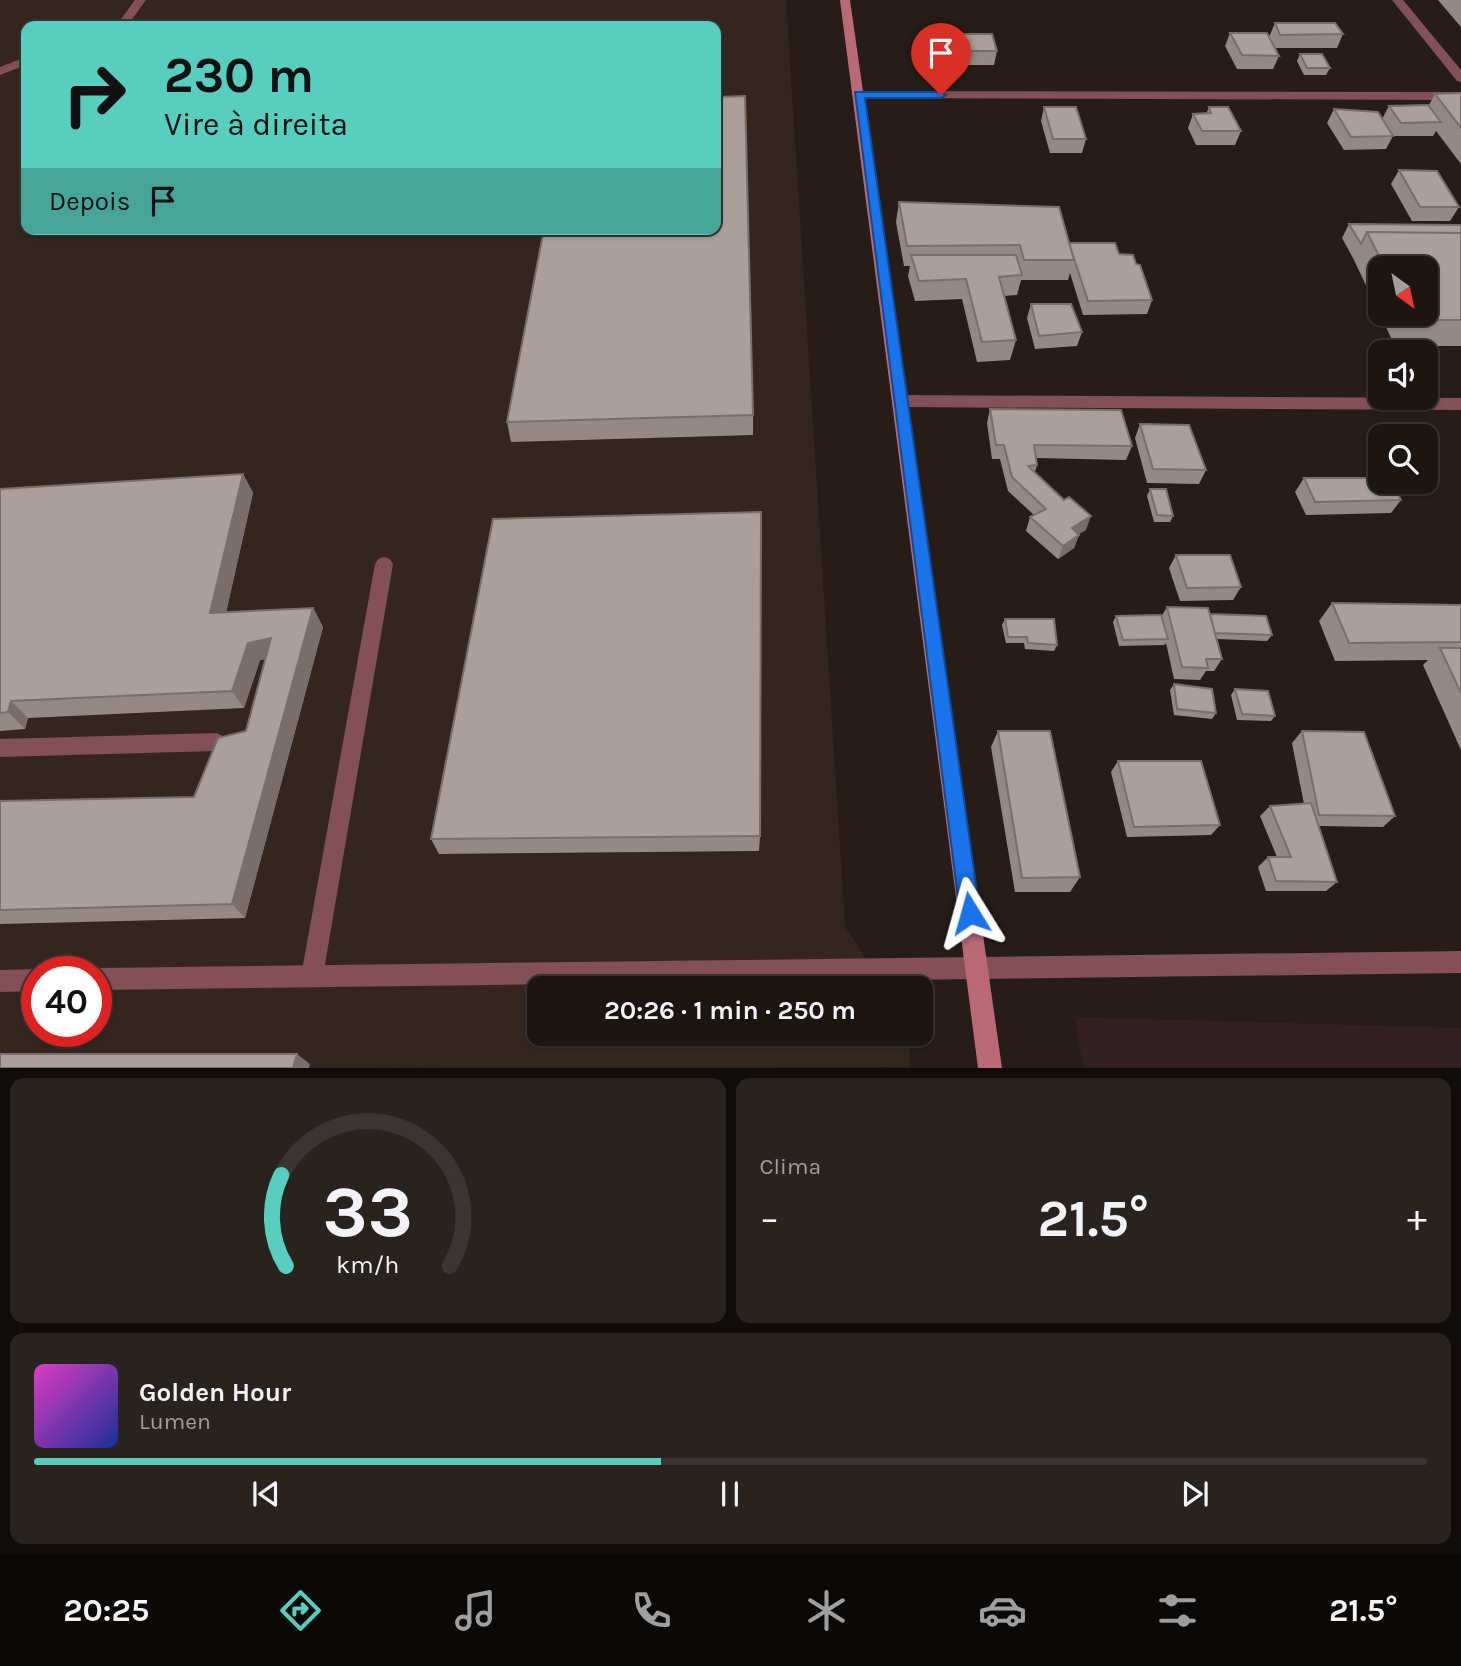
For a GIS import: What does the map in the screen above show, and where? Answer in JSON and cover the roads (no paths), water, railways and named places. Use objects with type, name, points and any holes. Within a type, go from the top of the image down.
[{"type":"street","points":[[125,21],[141,0]]},
{"type":"street","points":[[845,0],[990,1068]]},
{"type":"street","points":[[1397,0],[1461,78]]},
{"type":"street","points":[[0,71],[21,63]]},
{"type":"street","points":[[859,95],[1461,96]]},
{"type":"street","points":[[900,401],[1461,404]]},
{"type":"street","points":[[312,976],[384,564]]},
{"type":"street","points":[[0,748],[216,742]]},
{"type":"street","points":[[112,979],[1461,962]]},
{"type":"street","points":[[0,981],[21,980]]}]
